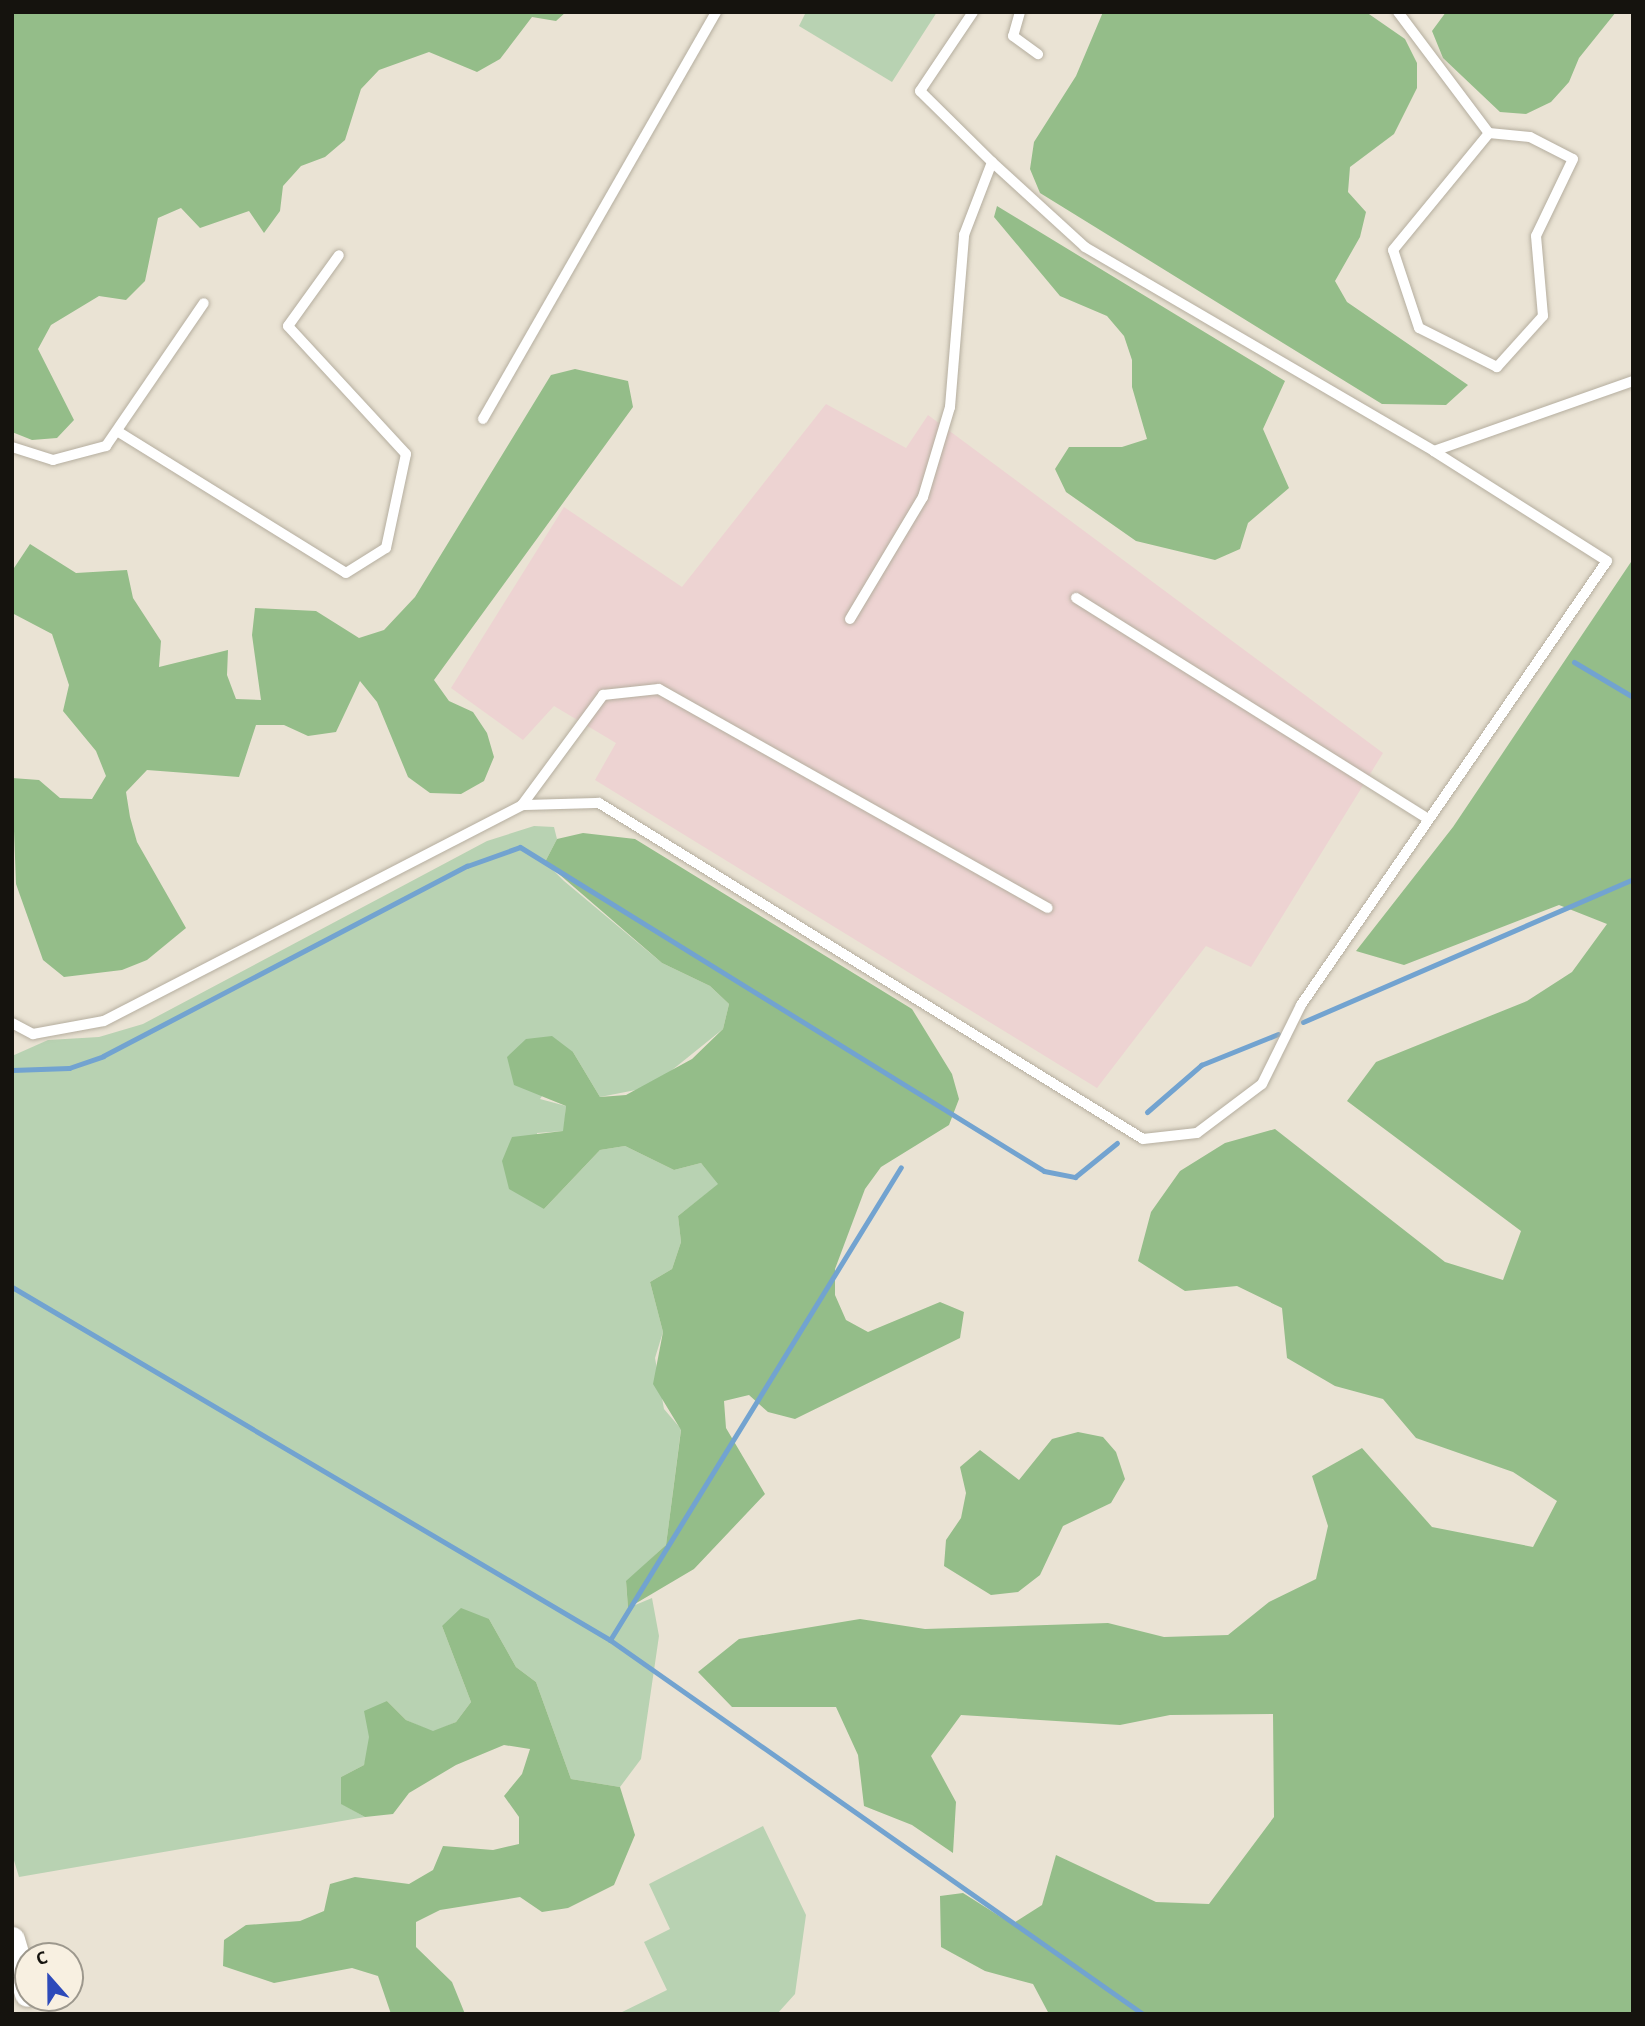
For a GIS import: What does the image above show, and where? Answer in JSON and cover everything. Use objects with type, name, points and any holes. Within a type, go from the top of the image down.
[{"type":"lane","points":[[483,419],[716,12]]},
{"type":"lane","points":[[12,1023],[33,1034],[104,1021],[522,805],[599,803],[1143,1139],[1196,1133],[1262,1084],[1301,1005],[1607,561],[1434,451],[1085,247],[992,162],[920,91],[973,12]]},
{"type":"lane","points":[[1020,12],[1013,36],[1038,54]]},
{"type":"lane","points":[[1398,12],[1489,133],[1530,137],[1573,159],[1536,236],[1543,316],[1497,367],[1419,328],[1393,250],[1489,133]]},
{"type":"lane","points":[[850,619],[923,497],[950,407],[964,236],[992,162]]},
{"type":"lane","points":[[117,431],[346,573],[386,548],[406,454],[288,326],[339,255]]},
{"type":"lane","points":[[12,447],[52,460],[106,446],[204,303]]},
{"type":"lane","points":[[1434,451],[1633,381]]},
{"type":"lane","points":[[1076,598],[1428,819]]},
{"type":"lane","points":[[522,805],[603,695],[659,689],[1047,908]]},
{"type":"shaded area","points":[[826,404],[906,448],[928,415],[1383,753],[1251,967],[1206,946],[1097,1088],[595,780],[616,743],[554,706],[523,740],[451,688],[564,507],[682,587]]},
{"type":"green space","points":[[12,12],[566,12],[556,21],[532,17],[500,59],[477,72],[429,52],[379,70],[361,89],[345,140],[325,157],[301,166],[283,186],[280,211],[264,233],[249,211],[200,228],[181,208],[158,218],[145,281],[126,300],[99,296],[51,325],[38,349],[74,420],[57,438],[32,440],[12,432]]},
{"type":"green space","points":[[806,12],[937,12],[892,82],[799,26]]},
{"type":"green space","points":[[1103,12],[1366,12],[1405,39],[1417,63],[1417,88],[1394,134],[1350,167],[1348,192],[1366,212],[1360,237],[1335,281],[1347,302],[1468,385],[1446,405],[1382,404],[1040,193],[1030,169],[1034,142],[1076,76]]},
{"type":"green space","points":[[1446,12],[1616,12],[1579,58],[1569,82],[1551,102],[1526,114],[1500,112],[1443,58],[1432,31]]},
{"type":"green space","points":[[997,206],[1285,381],[1263,429],[1289,488],[1248,523],[1240,549],[1215,560],[1136,541],[1066,492],[1055,469],[1069,447],[1122,447],[1147,439],[1132,387],[1132,360],[1124,336],[1107,316],[1060,296],[994,217]]},
{"type":"green space","points":[[575,369],[628,381],[633,407],[434,680],[449,701],[473,712],[487,733],[494,757],[484,781],[461,794],[430,793],[408,777],[377,702],[360,681],[336,732],[308,736],[284,725],[256,725],[239,777],[147,770],[126,792],[130,817],[137,842],[186,928],[147,960],[122,970],[64,977],[43,960],[16,884],[12,778],[39,780],[60,798],[92,799],[106,776],[96,751],[63,711],[69,685],[52,634],[12,613],[12,571],[30,544],[76,573],[127,570],[133,598],[161,641],[159,667],[228,650],[227,675],[236,699],[261,700],[252,635],[255,608],[316,611],[359,638],[384,630],[415,597],[551,375]]},
{"type":"green space","points":[[1633,559],[1633,2014],[1049,2014],[1033,1984],[985,1971],[941,1947],[940,1896],[963,1893],[1012,1924],[1042,1905],[1056,1855],[1156,1902],[1209,1904],[1274,1817],[1273,1714],[1170,1715],[1120,1725],[961,1715],[931,1756],[956,1802],[953,1853],[912,1825],[864,1806],[858,1755],[836,1707],[732,1707],[698,1672],[739,1639],[860,1619],[925,1629],[1108,1623],[1164,1637],[1228,1635],[1269,1602],[1316,1579],[1328,1526],[1312,1476],[1362,1448],[1432,1527],[1533,1547],[1557,1501],[1513,1472],[1416,1438],[1383,1399],[1335,1386],[1287,1358],[1282,1308],[1237,1286],[1185,1291],[1138,1261],[1151,1212],[1180,1171],[1225,1143],[1275,1129],[1445,1262],[1503,1280],[1521,1231],[1347,1101],[1376,1062],[1527,1001],[1572,972],[1607,924],[1559,905],[1404,965],[1356,951],[1453,827]]},
{"type":"green space","points":[[534,826],[554,827],[557,839],[545,862],[564,881],[662,963],[710,986],[729,1004],[723,1029],[651,1087],[600,1097],[573,1052],[540,1099],[566,1106],[564,1131],[537,1133],[544,1209],[600,1150],[625,1146],[674,1170],[701,1163],[719,1184],[678,1216],[681,1242],[672,1269],[650,1282],[663,1332],[655,1358],[664,1409],[681,1429],[666,1545],[626,1582],[628,1608],[652,1598],[659,1636],[641,1759],[620,1787],[571,1779],[536,1682],[516,1667],[489,1619],[442,1626],[471,1702],[456,1722],[433,1732],[406,1720],[387,1701],[364,1765],[341,1777],[342,1804],[365,1817],[19,1877],[12,1854],[12,1056],[48,1040],[99,1037],[143,1024],[487,841]]},
{"type":"green space","points":[[583,833],[635,839],[912,1009],[952,1074],[959,1099],[949,1125],[881,1167],[865,1189],[835,1269],[835,1295],[846,1320],[868,1332],[940,1302],[964,1312],[960,1338],[795,1419],[768,1412],[749,1395],[724,1401],[726,1428],[765,1494],[694,1569],[628,1608],[626,1581],[666,1545],[681,1430],[653,1384],[663,1332],[650,1282],[672,1269],[681,1242],[678,1216],[718,1184],[701,1163],[674,1170],[625,1146],[600,1150],[544,1209],[509,1189],[502,1161],[512,1137],[563,1131],[566,1106],[514,1085],[507,1057],[526,1039],[552,1036],[573,1052],[600,1097],[626,1095],[692,1059],[723,1029],[729,1004],[710,986],[662,963],[545,862],[557,839]]},
{"type":"green space","points":[[1078,1432],[1103,1437],[1116,1452],[1125,1479],[1111,1503],[1063,1526],[1040,1575],[1018,1592],[991,1595],[944,1566],[946,1540],[961,1518],[966,1493],[960,1467],[980,1450],[1019,1480],[1052,1439]]},
{"type":"green space","points":[[461,1608],[489,1619],[516,1667],[536,1682],[571,1779],[620,1787],[635,1835],[614,1885],[568,1908],[542,1912],[520,1897],[440,1910],[416,1922],[416,1947],[452,1982],[465,2014],[391,2014],[378,1976],[352,1968],[274,1983],[223,1966],[224,1940],[246,1925],[300,1921],[324,1911],[330,1884],[355,1877],[409,1884],[433,1870],[443,1846],[493,1850],[519,1844],[519,1817],[504,1796],[522,1774],[530,1749],[504,1745],[456,1765],[409,1793],[393,1814],[365,1817],[341,1804],[341,1777],[364,1765],[369,1737],[364,1711],[387,1701],[406,1720],[433,1731],[456,1722],[471,1702],[442,1626]]},
{"type":"green space","points":[[763,1826],[806,1915],[795,1994],[777,2014],[618,2014],[667,1990],[644,1942],[670,1929],[649,1884]]},
{"type":"waterway","points":[[1574,662],[1633,697]]},
{"type":"waterway","points":[[12,1070],[69,1068],[103,1056],[467,866],[520,847],[1044,1171],[1075,1177],[1117,1143]]},
{"type":"waterway","points":[[1303,1022],[1633,879]]},
{"type":"waterway","points":[[1147,1112],[1201,1065],[1278,1034]]},
{"type":"waterway","points":[[610,1640],[901,1167]]},
{"type":"waterway","points":[[12,1287],[610,1640],[1143,2014]]}]
